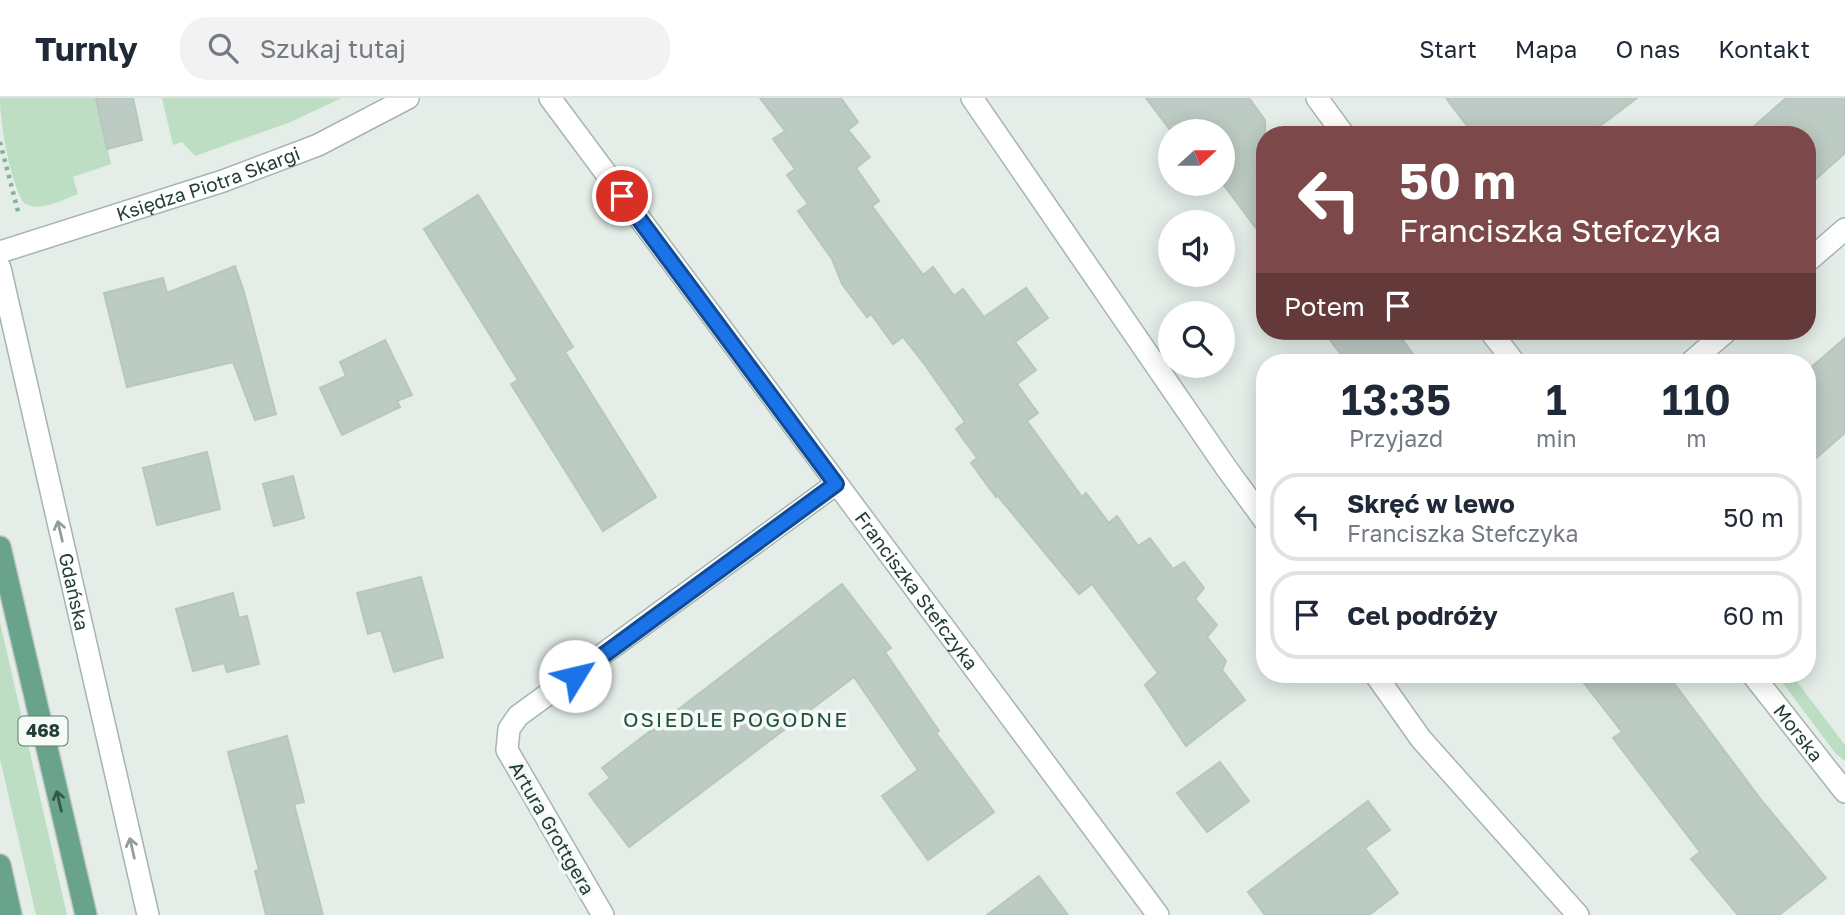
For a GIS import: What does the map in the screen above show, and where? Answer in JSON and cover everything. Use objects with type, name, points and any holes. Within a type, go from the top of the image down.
[{"type":"main road","name":"468","points":[[0,547],[86,915]]},
{"type":"main road","points":[[0,865],[11,915]]},
{"type":"street","name":"Księdza Piotra Skargi","points":[[0,252],[223,181],[318,145],[408,98]]},
{"type":"street","name":"Franciszka Stefczyka","points":[[550,98],[1158,915]]},
{"type":"street","points":[[972,98],[1256,509]]},
{"type":"street","points":[[1317,98],[1337,126]]},
{"type":"street","points":[[1816,254],[1845,229]]},
{"type":"street","name":"Gdańska","points":[[0,268],[148,915]]},
{"type":"street","points":[[1497,340],[1508,354]]},
{"type":"street","points":[[1700,354],[1717,340]]},
{"type":"street","name":"Artura Grottgera","points":[[603,915],[507,750],[509,729],[518,716],[836,484]]},
{"type":"street","points":[[1381,683],[1421,739],[1578,915]]},
{"type":"street","name":"Morska","points":[[1759,683],[1845,792]]},
{"type":"green space","points":[[0,98],[96,98],[111,164],[73,177],[78,194],[44,206],[24,203],[14,181],[7,152]]},
{"type":"green space","points":[[162,98],[342,98],[288,123],[195,156],[182,142],[173,145]]},
{"type":"green space","points":[[0,622],[67,915],[36,915],[0,759]]},
{"type":"green space","points":[[1783,683],[1798,683],[1845,745],[1845,761],[1836,754]]},
{"type":"building","points":[[96,98],[133,98],[142,140],[107,149]]},
{"type":"building","points":[[760,98],[841,98],[858,122],[848,130],[870,157],[856,168],[879,201],[872,206],[923,275],[933,267],[954,296],[963,289],[984,317],[1026,288],[1048,318],[1015,342],[1036,370],[1017,384],[1038,413],[1027,421],[1082,497],[1086,493],[1109,523],[1117,516],[1138,546],[1150,538],[1173,569],[1184,562],[1204,588],[1195,599],[1217,625],[1207,637],[1226,661],[1222,670],[1245,700],[1186,746],[1145,685],[1158,673],[1092,584],[1079,594],[997,495],[996,497],[971,463],[977,458],[956,429],[965,422],[925,365],[903,337],[893,344],[871,314],[867,317],[842,284],[832,259],[798,211],[808,204],[787,175],[795,169],[773,139],[785,131]]},
{"type":"building","points":[[1146,98],[1249,98],[1265,120],[1265,126],[1256,126],[1256,228],[1232,196],[1236,196],[1236,119],[1162,119]]},
{"type":"building","points":[[1446,98],[1637,98],[1600,126],[1467,126]]},
{"type":"building","points":[[1786,98],[1845,98],[1845,153],[1816,179],[1816,126],[1754,126]]},
{"type":"building","points":[[478,195],[573,347],[565,352],[656,497],[603,531],[511,384],[518,380],[424,229]]},
{"type":"building","points":[[235,266],[276,414],[255,420],[233,362],[127,387],[104,293],[163,278],[167,293]]},
{"type":"building","points":[[1845,338],[1845,433],[1816,458],[1816,363]]},
{"type":"building","points":[[385,340],[412,395],[397,401],[400,407],[342,435],[320,388],[346,376],[340,362]]},
{"type":"building","points":[[1330,340],[1403,340],[1413,354],[1341,354]]},
{"type":"building","points":[[207,452],[220,509],[157,525],[143,468]]},
{"type":"building","points":[[293,476],[304,518],[274,526],[263,484]]},
{"type":"building","points":[[421,577],[443,657],[394,672],[381,630],[368,634],[357,593]]},
{"type":"building","points":[[842,584],[891,648],[885,652],[939,731],[936,733],[994,812],[928,860],[882,796],[918,770],[854,677],[629,847],[589,794],[610,778],[602,768]]},
{"type":"building","points":[[233,593],[239,618],[247,616],[259,664],[227,672],[224,663],[193,671],[176,609]]},
{"type":"building","points":[[1584,683],[1674,683],[1762,801],[1826,878],[1779,915],[1738,915],[1691,859],[1700,852],[1613,738],[1622,732]]},
{"type":"building","points":[[287,736],[304,802],[294,804],[323,915],[266,915],[255,871],[259,870],[228,752]]},
{"type":"building","points":[[1220,762],[1249,801],[1207,832],[1177,793]]},
{"type":"building","points":[[1368,801],[1390,830],[1365,848],[1398,893],[1369,915],[1265,915],[1248,892]]},
{"type":"building","points":[[1039,876],[1068,915],[987,915]]},
{"type":"district","name":"OSIEDLE POGODNE","points":[[736,720]]},
{"type":"route","points":[[575,676],[836,484],[622,196]]}]
